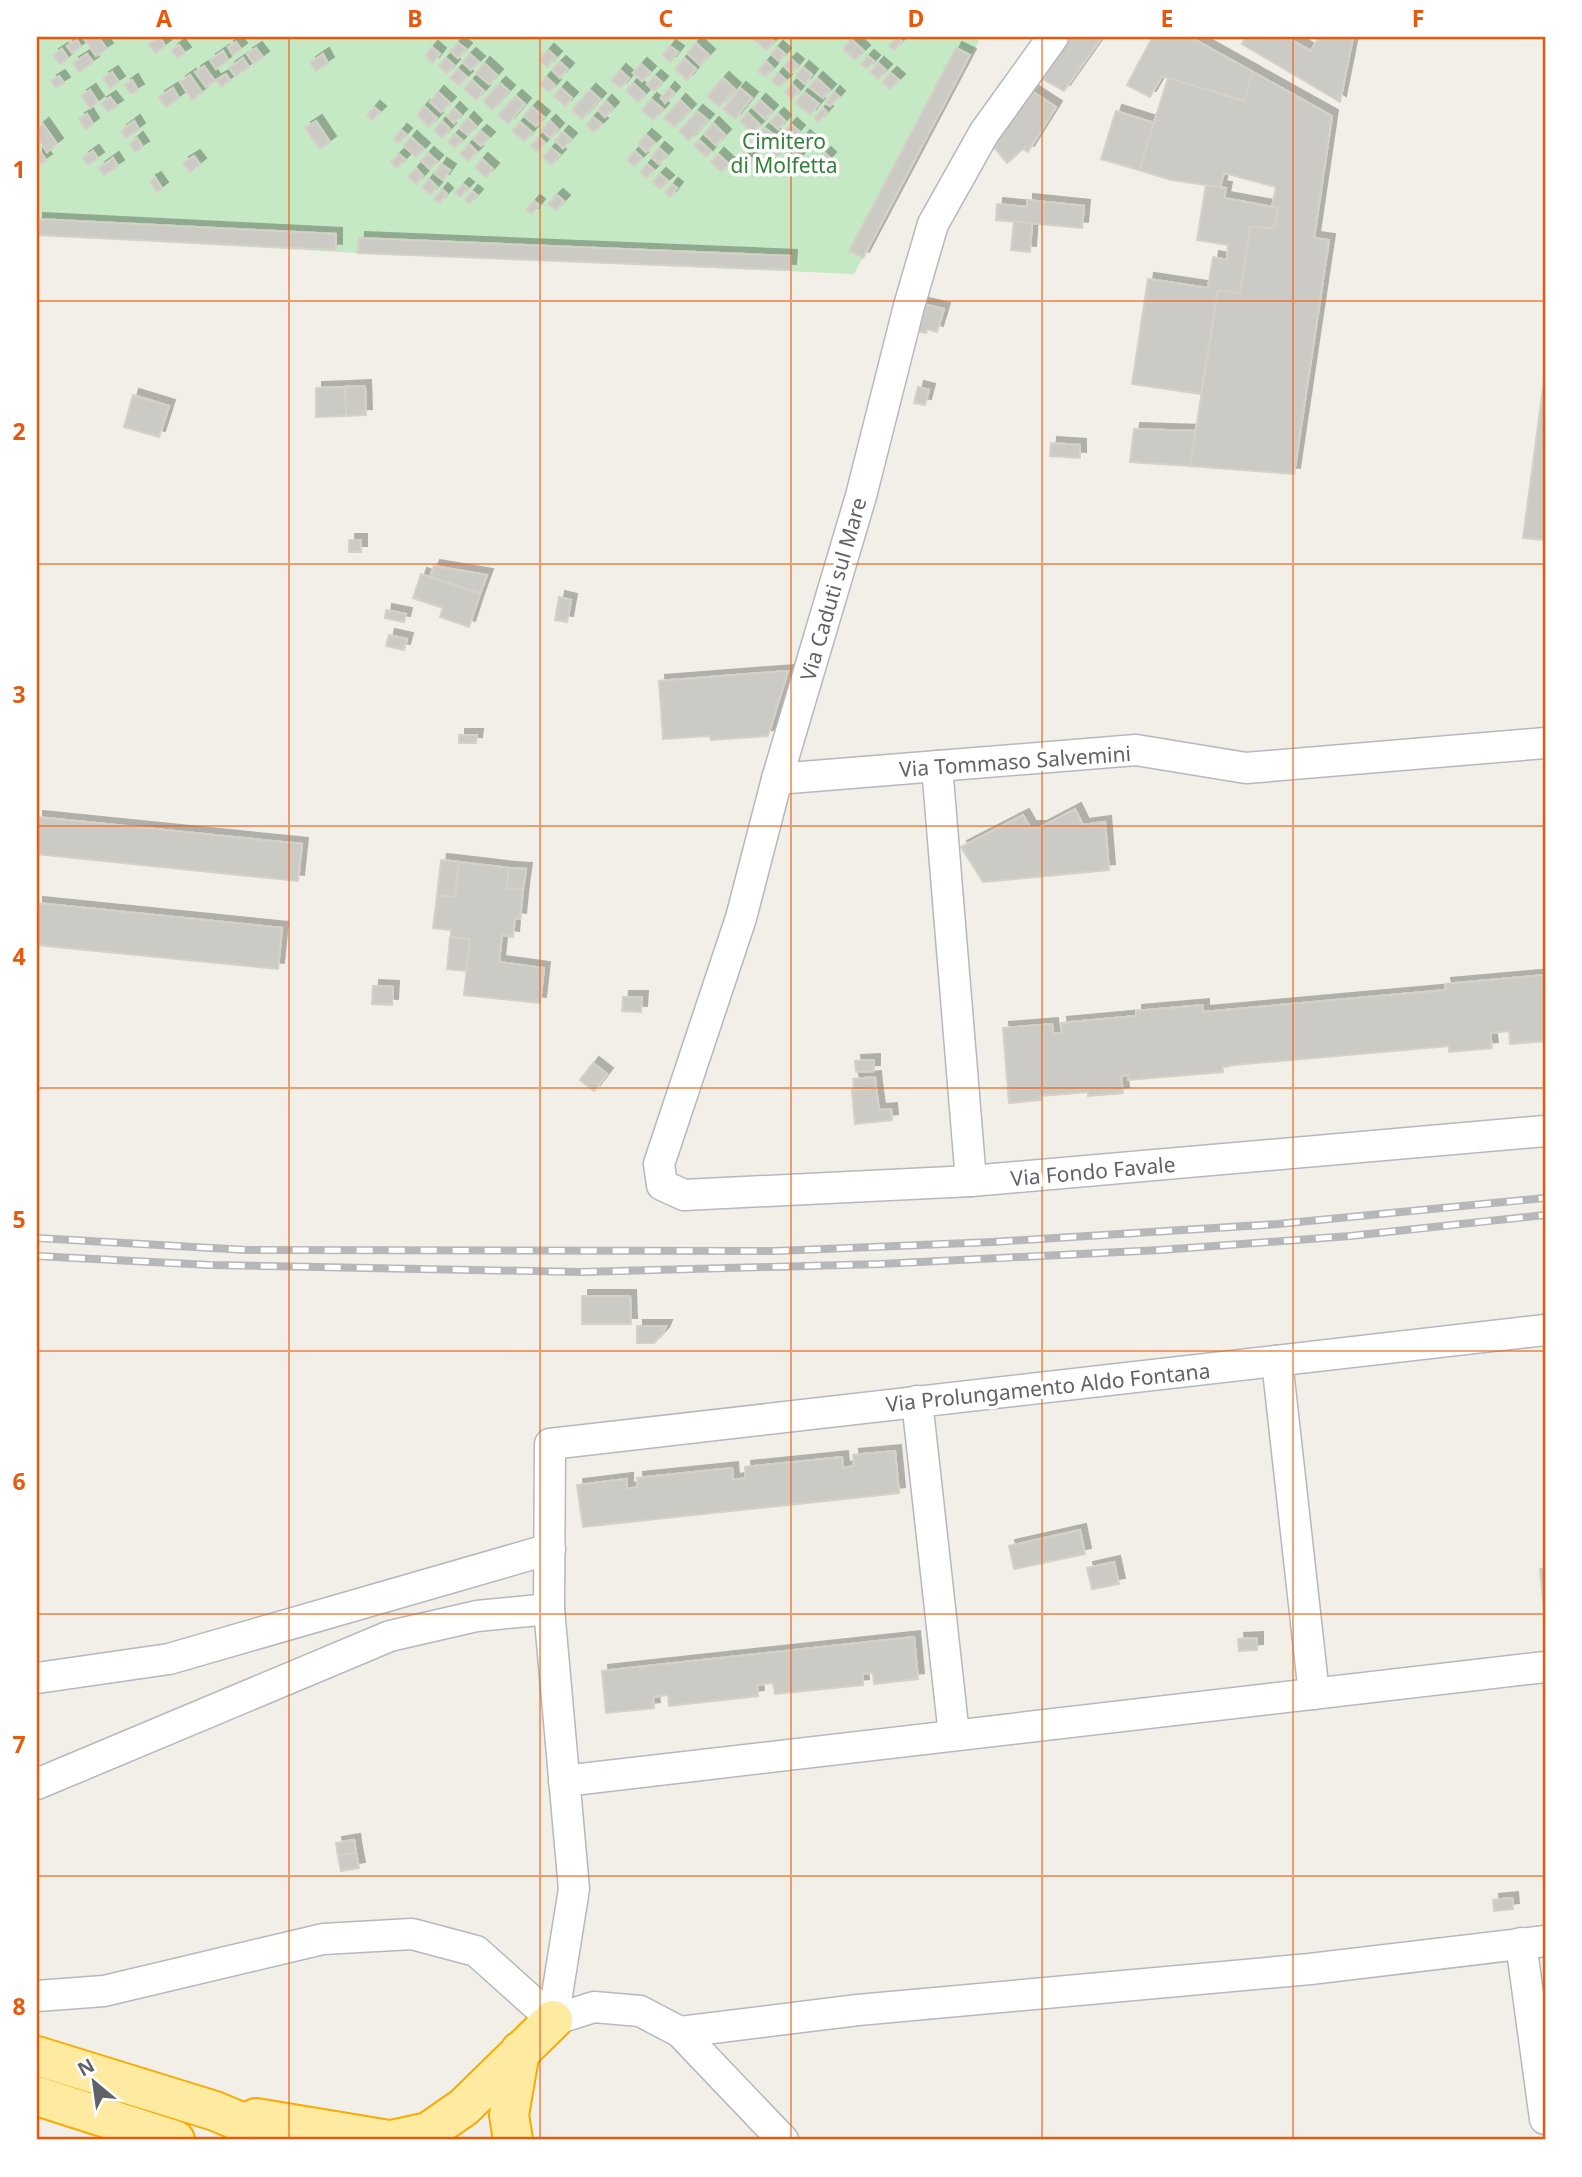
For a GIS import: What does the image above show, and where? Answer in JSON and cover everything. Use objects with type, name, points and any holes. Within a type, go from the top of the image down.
[{"type":"highway","points":[[215,2111],[390,2140],[428,2132],[464,2107],[553,2020]]},
{"type":"highway","points":[[513,2140],[509,2115],[520,2052]]},
{"type":"highway","points":[[37,2056],[215,2111],[284,2140]]},
{"type":"highway","points":[[37,2096],[175,2140]]},
{"type":"street","name":"Via Caduti sul Mare","points":[[659,1164],[741,918],[777,779],[861,496],[909,306],[933,224],[984,132],[1053,37]]},
{"type":"street","name":"Via Tommaso Salvemini","points":[[777,779],[1136,750],[1246,768],[1545,743]]},
{"type":"street","points":[[937,766],[971,1181]]},
{"type":"street","name":"Via Fondo Favale","points":[[659,1164],[662,1185],[684,1195],[971,1181],[1545,1131]]},
{"type":"street","name":"Via Prolungamento Aldo Fontana","points":[[550,1549],[550,1444],[1545,1330]]},
{"type":"street","points":[[1277,1361],[1314,1694]]},
{"type":"street","points":[[917,1401],[954,1735]]},
{"type":"street","points":[[37,1678],[169,1660],[550,1549],[549,1609],[574,1889],[553,2020]]},
{"type":"street","points":[[37,1784],[390,1636],[477,1616],[549,1609]]},
{"type":"street","points":[[564,1781],[1545,1667]]},
{"type":"street","points":[[37,1996],[104,1991],[323,1939],[412,1934],[475,1951],[553,2020]]},
{"type":"street","points":[[680,2032],[858,2010],[1310,1969],[1533,1942],[1545,2119]]},
{"type":"street","points":[[553,2020],[594,2007],[640,2011],[680,2032],[783,2140]]},
{"type":"green space","name":"Cimitero di Molfetta","points":[[37,37],[981,37],[854,274],[358,253],[37,235]]},
{"type":"building","points":[[83,37],[98,37],[107,49],[96,56]]},
{"type":"building","points":[[160,37],[165,46],[155,53],[149,44]]},
{"type":"building","points":[[769,37],[774,41],[766,50],[753,39]]},
{"type":"building","points":[[897,37],[902,41],[894,50],[889,46]]},
{"type":"building","points":[[1069,37],[1102,37],[1064,91],[1041,78]]},
{"type":"building","points":[[1149,37],[1190,37],[1253,72],[1244,101],[1162,76],[1150,97],[1127,85],[1152,38]]},
{"type":"building","points":[[1246,37],[1286,37],[1311,51],[1319,37],[1353,37],[1340,102],[1242,44]]},
{"type":"building","points":[[851,39],[864,51],[855,60],[843,49]]},
{"type":"building","points":[[77,40],[81,47],[72,53],[67,46]]},
{"type":"building","points":[[236,42],[241,49],[233,55],[228,47]]},
{"type":"building","points":[[458,43],[466,49],[458,58],[450,51]]},
{"type":"building","points":[[696,43],[709,55],[700,65],[687,53]]},
{"type":"building","points":[[179,45],[185,53],[177,58],[172,50]]},
{"type":"building","points":[[670,46],[678,52],[670,62],[663,55]]},
{"type":"building","points":[[432,47],[440,54],[433,63],[425,55]]},
{"type":"building","points":[[777,47],[785,54],[779,61],[771,54]]},
{"type":"building","points":[[256,48],[263,57],[254,64],[247,54]]},
{"type":"building","points":[[956,48],[970,55],[863,258],[849,251]]},
{"type":"building","points":[[62,49],[68,58],[60,64],[53,55]]},
{"type":"building","points":[[548,50],[556,57],[547,67],[539,60]]},
{"type":"building","points":[[223,51],[228,60],[216,69],[210,60]]},
{"type":"building","points":[[87,54],[93,62],[79,72],[73,63]]},
{"type":"building","points":[[323,54],[328,63],[316,71],[310,63]]},
{"type":"building","points":[[470,54],[479,62],[471,70],[462,62]]},
{"type":"building","points":[[868,56],[874,61],[867,69],[861,64]]},
{"type":"building","points":[[243,58],[249,67],[235,76],[229,68]]},
{"type":"building","points":[[446,58],[454,65],[447,73],[439,66]]},
{"type":"building","points":[[684,58],[696,69],[687,80],[675,69]]},
{"type":"building","points":[[791,59],[798,65],[791,73],[784,66]]},
{"type":"building","points":[[766,61],[773,68],[765,77],[758,71]]},
{"type":"building","points":[[560,62],[568,69],[560,78],[552,70]]},
{"type":"building","points":[[484,63],[497,75],[489,84],[476,73]]},
{"type":"building","points":[[878,63],[886,70],[878,79],[870,72]]},
{"type":"building","points":[[641,64],[650,72],[642,81],[633,73]]},
{"type":"building","points":[[204,66],[215,81],[206,87],[195,72]]},
{"type":"building","points":[[803,67],[812,75],[805,84],[796,76]]},
{"type":"building","points":[[458,69],[467,77],[459,85],[450,78]]},
{"type":"building","points":[[620,70],[629,78],[621,88],[611,81]]},
{"type":"building","points":[[112,72],[119,82],[110,88],[103,78]]},
{"type":"building","points":[[1253,72],[1332,116],[1314,238],[1329,240],[1294,474],[1190,466],[1218,290],[1240,293],[1250,227],[1274,228],[1278,208],[1272,207],[1276,187],[1224,173],[1220,187],[1171,180],[1139,170],[1168,78],[1244,101]]},
{"type":"building","points":[[778,73],[786,80],[779,87],[772,81]]},
{"type":"building","points":[[891,73],[899,80],[890,89],[882,82]]},
{"type":"building","points":[[226,74],[230,80],[221,87],[216,80]]},
{"type":"building","points":[[190,75],[202,92],[192,100],[180,82]]},
{"type":"building","points":[[59,76],[64,83],[56,88],[51,81]]},
{"type":"building","points":[[655,76],[662,82],[654,91],[647,84]]},
{"type":"building","points":[[546,77],[555,85],[549,92],[540,84]]},
{"type":"building","points":[[723,78],[735,89],[719,107],[707,96]]},
{"type":"building","points":[[817,78],[830,90],[823,98],[809,87]]},
{"type":"building","points":[[132,80],[138,90],[131,94],[125,85]]},
{"type":"building","points":[[472,80],[484,91],[476,100],[464,89]]},
{"type":"building","points":[[500,83],[509,91],[492,110],[483,101]]},
{"type":"building","points":[[633,83],[645,94],[638,102],[626,91]]},
{"type":"building","points":[[792,84],[799,91],[792,99],[785,92]]},
{"type":"building","points":[[173,88],[179,98],[166,107],[159,97]]},
{"type":"building","points":[[561,88],[572,98],[565,106],[554,96]]},
{"type":"building","points":[[669,88],[674,93],[665,103],[661,98]]},
{"type":"building","points":[[740,88],[752,98],[735,119],[723,109]]},
{"type":"building","points":[[90,90],[98,102],[90,108],[81,96]]},
{"type":"building","points":[[590,90],[600,99],[582,119],[572,110]]},
{"type":"building","points":[[1030,90],[1056,107],[1028,152],[1023,149],[1007,163],[994,147]]},
{"type":"building","points":[[438,92],[450,103],[441,112],[430,102]]},
{"type":"building","points":[[804,92],[819,104],[810,115],[796,103]]},
{"type":"building","points":[[834,92],[839,97],[830,106],[825,103]]},
{"type":"building","points":[[516,96],[525,104],[508,124],[498,115]]},
{"type":"building","points":[[110,97],[117,106],[108,112],[101,103]]},
{"type":"building","points":[[651,99],[663,109],[653,120],[642,110]]},
{"type":"building","points":[[680,100],[690,110],[674,127],[664,118]]},
{"type":"building","points":[[760,100],[772,111],[765,119],[753,108]]},
{"type":"building","points":[[606,101],[613,108],[605,117],[598,110]]},
{"type":"building","points":[[424,106],[437,118],[429,127],[417,115]]},
{"type":"building","points":[[374,107],[380,112],[372,120],[367,115]]},
{"type":"building","points":[[532,107],[544,117],[536,126],[524,116]]},
{"type":"building","points":[[454,108],[461,115],[454,123],[447,116]]},
{"type":"building","points":[[823,108],[827,112],[818,122],[814,118]]},
{"type":"building","points":[[697,111],[708,120],[689,141],[679,131]]},
{"type":"building","points":[[1116,111],[1154,123],[1139,170],[1101,159]]},
{"type":"building","points":[[748,113],[760,125],[752,133],[740,121]]},
{"type":"building","points":[[87,114],[93,124],[86,129],[79,119]]},
{"type":"building","points":[[778,114],[785,121],[778,129],[770,122]]},
{"type":"building","points":[[593,117],[602,124],[594,132],[586,125]]},
{"type":"building","points":[[468,118],[476,126],[468,135],[459,128]]},
{"type":"building","points":[[134,121],[139,129],[126,138],[121,131]]},
{"type":"building","points":[[316,121],[330,142],[320,149],[305,128]]},
{"type":"building","points":[[442,121],[450,129],[442,138],[434,130]]},
{"type":"building","points":[[550,121],[558,129],[550,138],[541,130]]},
{"type":"building","points":[[520,122],[532,132],[524,141],[512,131]]},
{"type":"building","points":[[713,123],[725,135],[716,145],[704,134]]},
{"type":"building","points":[[43,124],[57,144],[47,152],[37,137],[37,129]]},
{"type":"building","points":[[791,124],[799,131],[791,140],[783,133]]},
{"type":"building","points":[[765,128],[774,135],[765,145],[756,137]]},
{"type":"building","points":[[401,130],[406,134],[398,143],[394,139]]},
{"type":"building","points":[[481,131],[489,138],[481,146],[473,139]]},
{"type":"building","points":[[563,132],[571,139],[563,148],[555,141]]},
{"type":"building","points":[[455,134],[462,140],[455,148],[448,142]]},
{"type":"building","points":[[646,135],[655,143],[646,152],[638,144]]},
{"type":"building","points":[[804,136],[812,143],[804,151],[797,145]]},
{"type":"building","points":[[411,137],[424,149],[416,157],[404,146]]},
{"type":"building","points":[[539,137],[545,143],[537,151],[531,146]]},
{"type":"building","points":[[137,138],[143,147],[135,152],[130,144]]},
{"type":"building","points":[[699,140],[711,151],[706,157],[694,146]]},
{"type":"building","points":[[779,140],[787,147],[778,156],[770,149]]},
{"type":"building","points":[[469,144],[477,152],[468,161],[460,154]]},
{"type":"building","points":[[551,148],[560,155],[551,165],[543,157]]},
{"type":"building","points":[[659,148],[667,155],[659,164],[651,157]]},
{"type":"building","points":[[39,150],[46,160],[37,166],[37,152]]},
{"type":"building","points":[[93,151],[98,158],[88,165],[83,158]]},
{"type":"building","points":[[635,151],[642,158],[634,166],[627,160]]},
{"type":"building","points":[[793,151],[800,157],[791,167],[783,161]]},
{"type":"building","points":[[428,153],[437,161],[430,169],[421,161]]},
{"type":"building","points":[[825,153],[830,158],[822,167],[816,163]]},
{"type":"building","points":[[399,154],[405,159],[397,168],[391,162]]},
{"type":"building","points":[[718,154],[729,164],[722,172],[711,162]]},
{"type":"building","points":[[747,155],[753,160],[744,169],[739,164]]},
{"type":"building","points":[[194,156],[200,164],[190,172],[183,163]]},
{"type":"building","points":[[113,158],[118,166],[104,175],[99,168]]},
{"type":"building","points":[[482,159],[493,169],[486,177],[475,167]]},
{"type":"building","points":[[441,164],[450,170],[443,180],[435,174]]},
{"type":"building","points":[[647,164],[654,170],[646,178],[640,172]]},
{"type":"building","points":[[416,168],[423,176],[416,184],[408,177]]},
{"type":"building","points":[[660,174],[668,181],[660,189],[652,182]]},
{"type":"building","points":[[155,178],[162,188],[157,192],[150,181]]},
{"type":"building","points":[[429,179],[437,187],[430,195],[422,187]]},
{"type":"building","points":[[463,184],[468,188],[460,197],[455,193]]},
{"type":"building","points":[[672,184],[677,188],[670,197],[665,193]]},
{"type":"building","points":[[1206,185],[1226,188],[1224,198],[1278,208],[1274,228],[1250,227],[1240,293],[1218,290],[1201,394],[1132,384],[1148,279],[1208,288],[1213,257],[1227,260],[1228,245],[1197,240]]},
{"type":"building","points":[[442,189],[447,194],[439,203],[434,199]]},
{"type":"building","points":[[472,191],[477,195],[469,204],[465,200]]},
{"type":"building","points":[[557,195],[564,201],[556,210],[548,204]]},
{"type":"building","points":[[1027,200],[1084,206],[1082,228],[996,220],[997,204],[1027,207]]},
{"type":"building","points":[[534,201],[539,205],[532,214],[526,210]]},
{"type":"building","points":[[37,219],[336,234],[336,250],[37,235]]},
{"type":"building","points":[[1014,221],[1032,223],[1030,252],[1011,250]]},
{"type":"building","points":[[359,238],[791,256],[790,270],[358,253]]},
{"type":"building","points":[[923,304],[944,309],[937,332],[927,329],[926,333],[916,331]]},
{"type":"building","points":[[1545,373],[1545,540],[1523,538]]},
{"type":"building","points":[[365,386],[366,415],[346,416],[345,387]]},
{"type":"building","points":[[345,387],[346,416],[316,417],[316,388]]},
{"type":"building","points":[[918,387],[929,390],[925,405],[914,403]]},
{"type":"building","points":[[133,395],[169,406],[159,437],[124,427]]},
{"type":"building","points":[[1134,429],[1196,431],[1190,466],[1130,462]]},
{"type":"building","points":[[1051,443],[1080,445],[1080,458],[1050,456]]},
{"type":"building","points":[[349,540],[361,540],[361,552],[349,552]]},
{"type":"building","points":[[434,566],[487,575],[480,594],[430,577]]},
{"type":"building","points":[[421,574],[480,594],[469,627],[440,617],[443,608],[413,598]]},
{"type":"building","points":[[559,597],[571,600],[567,622],[555,620]]},
{"type":"building","points":[[386,610],[406,614],[404,622],[385,618]]},
{"type":"building","points":[[389,635],[407,639],[404,650],[386,646]]},
{"type":"building","points":[[788,671],[768,736],[711,740],[710,736],[663,739],[659,681]]},
{"type":"building","points":[[459,735],[477,735],[476,743],[459,743]]},
{"type":"building","points":[[1075,809],[1083,825],[1105,822],[1109,870],[983,882],[961,847],[1023,815],[1030,827],[1041,827]]},
{"type":"building","points":[[37,817],[302,844],[298,881],[37,854]]},
{"type":"building","points":[[441,860],[459,862],[455,897],[437,896]]},
{"type":"building","points":[[459,862],[509,868],[507,888],[523,890],[520,919],[515,918],[513,937],[502,935],[499,962],[544,968],[540,1003],[464,995],[470,939],[451,937],[451,930],[433,928],[437,896],[455,897]]},
{"type":"building","points":[[509,868],[526,869],[523,890],[507,888]]},
{"type":"building","points":[[37,903],[282,928],[278,969],[37,945]]},
{"type":"building","points":[[450,937],[470,939],[466,971],[447,969]]},
{"type":"building","points":[[1545,975],[1545,1041],[1510,1044],[1509,1031],[1490,1033],[1492,1048],[1449,1052],[1449,1046],[1222,1066],[1223,1072],[1128,1080],[1128,1075],[1121,1076],[1123,1093],[1088,1096],[1088,1092],[1040,1096],[1041,1100],[1009,1103],[1003,1028],[1052,1024],[1053,1034],[1062,1033],[1061,1023],[1136,1016],[1136,1011],[1203,1005],[1203,1012],[1446,990],[1445,984]]},
{"type":"building","points":[[373,986],[393,987],[392,1005],[372,1004]]},
{"type":"building","points":[[623,997],[642,997],[641,1012],[622,1011]]},
{"type":"building","points":[[874,1060],[874,1071],[856,1072],[855,1061]]},
{"type":"building","points":[[593,1063],[607,1074],[594,1091],[580,1080]]},
{"type":"building","points":[[875,1077],[876,1088],[854,1090],[853,1079]]},
{"type":"building","points":[[876,1088],[879,1110],[891,1109],[892,1120],[855,1124],[852,1090]]},
{"type":"building","points":[[582,1296],[630,1296],[631,1324],[582,1324]]},
{"type":"building","points":[[637,1326],[666,1326],[654,1343],[637,1343]]},
{"type":"building","points":[[895,1451],[899,1493],[583,1527],[577,1485],[627,1479],[627,1489],[638,1487],[637,1478],[732,1468],[733,1480],[746,1478],[745,1467],[842,1457],[843,1468],[854,1466],[853,1455]]},
{"type":"building","points":[[1080,1530],[1085,1554],[1014,1569],[1009,1546]]},
{"type":"building","points":[[1114,1562],[1119,1584],[1092,1589],[1087,1568]]},
{"type":"building","points":[[1545,1568],[1545,1619],[1540,1569]]},
{"type":"building","points":[[914,1637],[918,1679],[874,1684],[873,1673],[862,1674],[863,1685],[775,1694],[773,1683],[757,1685],[758,1696],[669,1706],[668,1695],[653,1697],[654,1708],[606,1713],[602,1671]]},
{"type":"building","points":[[1257,1638],[1257,1650],[1239,1651],[1238,1639]]},
{"type":"building","points":[[354,1840],[356,1853],[338,1856],[336,1843]]},
{"type":"building","points":[[356,1853],[359,1868],[341,1871],[338,1856]]},
{"type":"building","points":[[1512,1898],[1513,1909],[1494,1911],[1493,1900]]},
{"type":"railway","points":[[37,1238],[247,1250],[776,1251],[992,1242],[1278,1224],[1545,1198]]},
{"type":"railway","points":[[37,1256],[210,1265],[581,1272],[880,1264],[1160,1250],[1350,1236],[1545,1215]]}]
